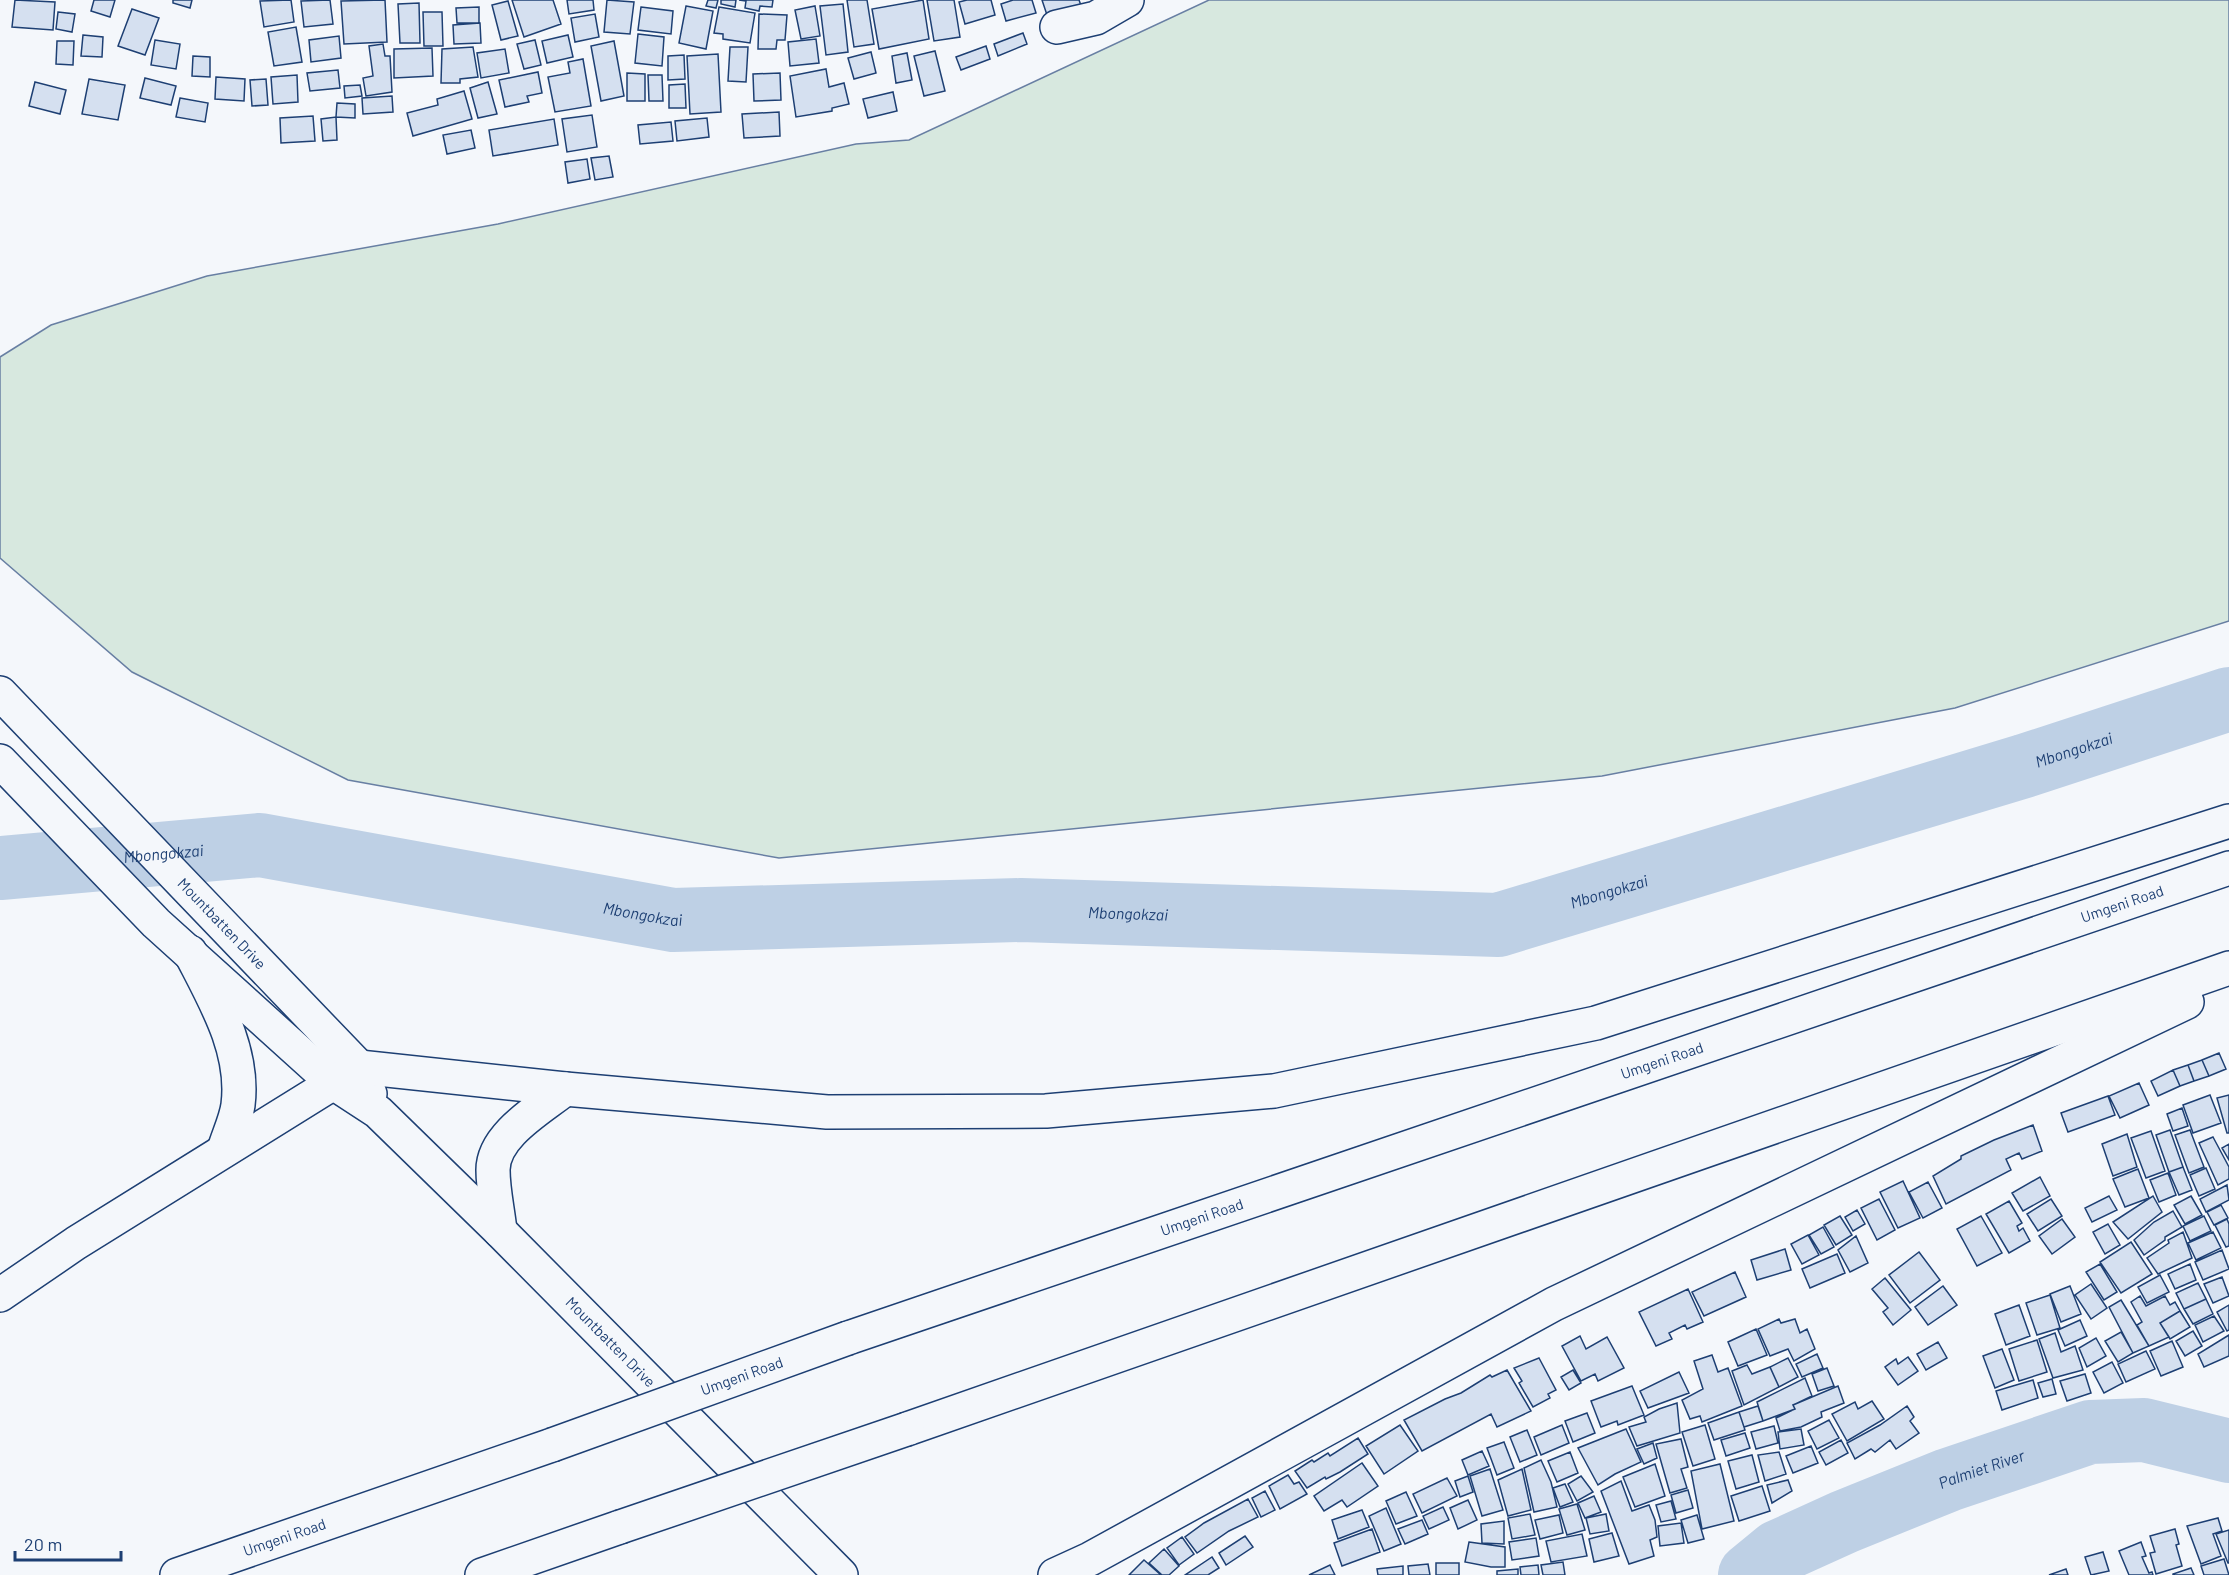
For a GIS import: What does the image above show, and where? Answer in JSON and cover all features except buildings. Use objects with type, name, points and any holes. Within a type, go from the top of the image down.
[{"type":"main road","points":[[1057,27],[1096,18],[1127,0]]},
{"type":"main road","name":"Mountbatten Drive","points":[[0,693],[263,966],[378,1112],[500,1231],[841,1575]]},
{"type":"main road","name":"Mountbatten Drive","points":[[0,761],[156,923],[346,1074]]},
{"type":"main road","points":[[0,1295],[76,1243],[346,1074],[566,1089],[827,1112],[1046,1111],[1274,1091],[1596,1023],[2229,821]]},
{"type":"main road","name":"Umgeni Road","points":[[177,1575],[552,1445],[848,1338],[2229,868]]},
{"type":"main road","points":[[190,952],[216,1004],[237,1056],[238,1105],[224,1150]]},
{"type":"main road","points":[[482,1575],[2229,968]]},
{"type":"main road","points":[[1054,1575],[1087,1567],[1554,1304],[2229,982]]},
{"type":"main road","points":[[500,1231],[493,1169],[498,1148],[510,1132],[566,1089]]},
{"type":"shaded area","points":[[1209,0],[2229,0],[2229,621],[1955,708],[1602,776],[779,858],[348,780],[132,672],[0,558],[0,357],[51,325],[207,276],[498,224],[856,144],[909,140]]},
{"type":"waterway","name":"Mbongokzai","points":[[0,868],[260,845],[673,920],[1021,910],[1498,925],[2024,766],[2229,699]]},
{"type":"waterway","name":"Palmiet River","points":[[1750,1575],[1778,1552],[1844,1522],[1948,1480],[2090,1432],[2144,1430],[2229,1451]]}]
